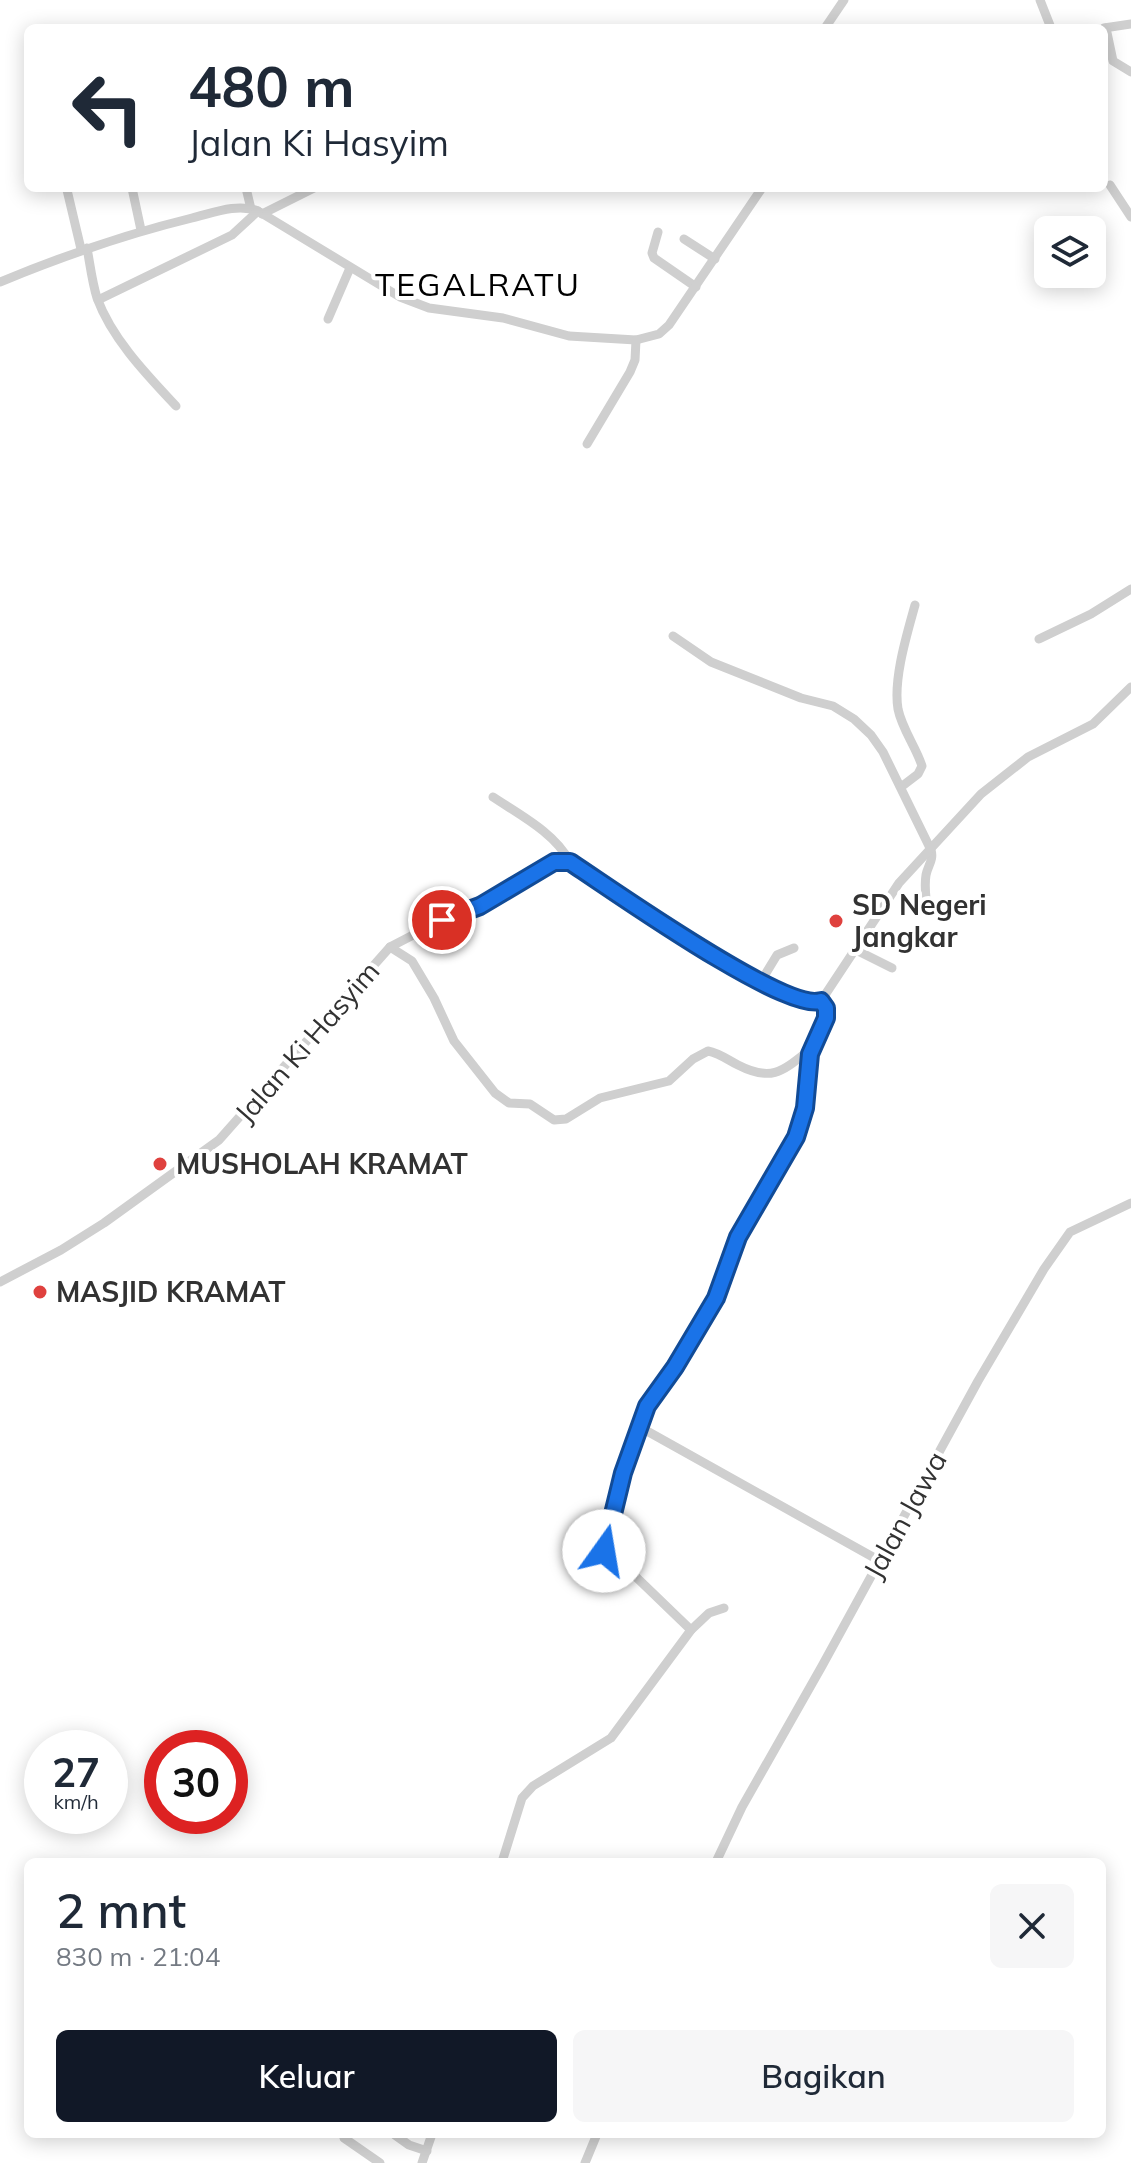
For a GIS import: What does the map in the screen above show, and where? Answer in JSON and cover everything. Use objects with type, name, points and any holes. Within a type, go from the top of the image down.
[{"type":"street","points":[[1040,0],[1049,24]]},
{"type":"street","points":[[828,24],[842,1]]},
{"type":"street","points":[[1108,28],[1131,24]]},
{"type":"street","points":[[1108,40],[1113,61],[1131,72]]},
{"type":"street","points":[[1110,185],[1130,213]]},
{"type":"street","points":[[68,192],[98,300],[129,351],[176,406]]},
{"type":"street","points":[[133,192],[141,230]]},
{"type":"street","points":[[248,192],[257,211]]},
{"type":"street","points":[[98,300],[232,235],[257,211],[304,192]]},
{"type":"street","points":[[0,282],[84,248],[141,230],[240,207],[257,211],[400,297],[429,308],[503,318],[569,336],[636,340],[652,337],[664,330],[759,192]]},
{"type":"street","points":[[658,232],[652,253],[654,258],[696,287]]},
{"type":"street","points":[[684,239],[715,259]]},
{"type":"street","points":[[328,319],[350,268]]},
{"type":"street","points":[[587,444],[630,372],[635,360],[636,340]]},
{"type":"street","points":[[1039,639],[1081,619],[1128,590],[1130,603]]},
{"type":"street","points":[[901,787],[918,774],[922,766],[902,720],[898,702],[903,653],[915,605]]},
{"type":"street","points":[[673,636],[711,662],[801,698],[833,706],[846,713],[878,743],[931,850],[933,859],[925,886],[927,909]]},
{"type":"street","points":[[821,1001],[899,883],[981,794],[1028,757],[1093,724],[1131,687]]},
{"type":"street","points":[[493,797],[547,835],[566,853],[570,862],[760,983],[810,1002],[821,1001]]},
{"type":"street","name":"Jalan Ki Hasyim","points":[[0,1282],[104,1223],[230,1131],[336,1005],[390,947],[442,920],[480,906],[554,862],[570,862]]},
{"type":"street","points":[[390,947],[412,961],[454,1041],[495,1093],[509,1103],[530,1104],[554,1120],[566,1119],[600,1098],[669,1081],[693,1059],[708,1051],[749,1070],[772,1075],[784,1070],[813,1047]]},
{"type":"street","points":[[760,983],[777,955],[794,948]]},
{"type":"street","points":[[856,950],[892,968]]},
{"type":"street","points":[[691,1630],[604,1551],[638,1426],[657,1390],[675,1367],[716,1298],[738,1237],[796,1137],[805,1108],[810,1054],[826,1018],[826,1008],[821,1001]]},
{"type":"street","name":"Jalan Jawa","points":[[718,1858],[742,1807],[978,1381],[1063,1240],[1078,1226],[1131,1203]]},
{"type":"street","points":[[638,1426],[880,1561]]},
{"type":"street","points":[[503,1858],[524,1794],[611,1738],[691,1630],[709,1613],[724,1608]]},
{"type":"street","points":[[344,2138],[380,2163]]},
{"type":"street","points":[[399,2138],[427,2151]]},
{"type":"street","points":[[422,2163],[431,2138]]},
{"type":"street","points":[[585,2163],[595,2138]]},
{"type":"place","name":"SD Negeri Jangkar","points":[[836,921]]},
{"type":"place","name":"MUSHOLAH KRAMAT","points":[[160,1164]]},
{"type":"place","name":"MASJID KRAMAT","points":[[40,1292]]},
{"type":"district","name":"TEGALRATU","points":[[478,285]]},
{"type":"route","points":[[442,920],[480,906],[554,862],[570,862],[760,983],[810,1002],[821,1001],[826,1008],[826,1018],[810,1054],[805,1108],[796,1137],[738,1237],[716,1298],[675,1367],[647,1406],[623,1473],[604,1551]]}]
